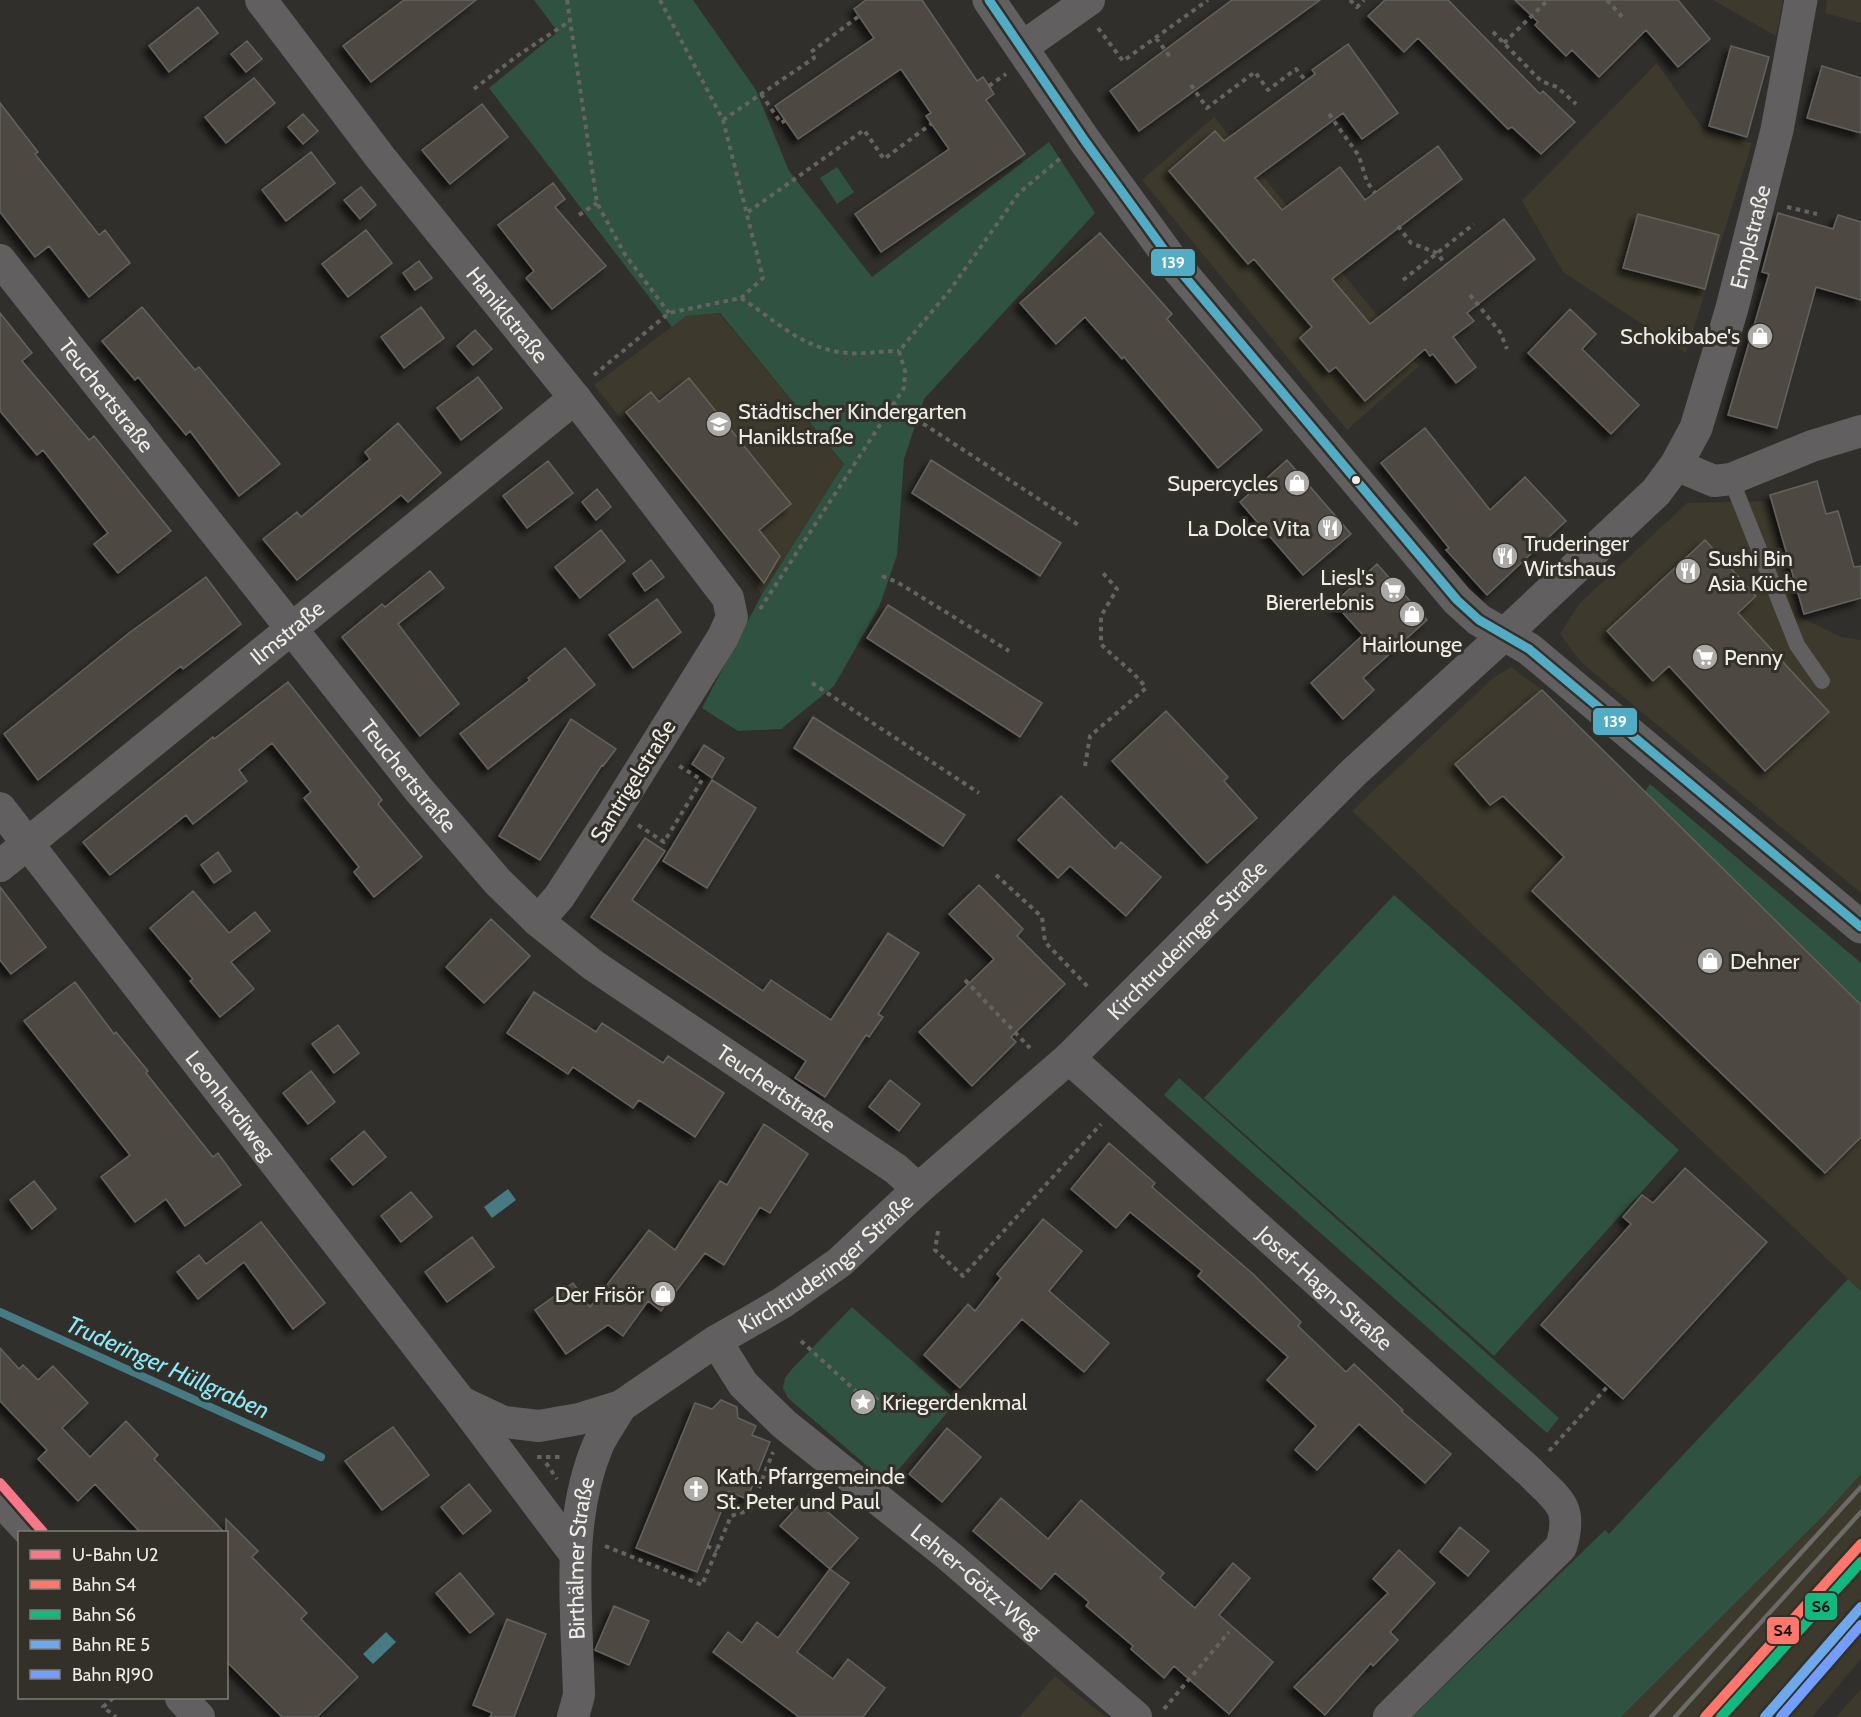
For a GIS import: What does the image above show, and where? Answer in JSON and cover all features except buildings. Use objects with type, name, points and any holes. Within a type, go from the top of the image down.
[{"type":"street","name":"Haniklstraße","points":[[261,0],[380,157],[575,398],[728,598],[732,617],[723,637]]},
{"type":"street","points":[[989,0],[1014,61],[1085,141],[1208,307],[1419,556],[1479,620],[1529,649],[1861,927]]},
{"type":"street","name":"Emplstraße","points":[[1676,465],[1696,428],[1732,308],[1778,130],[1801,0]]},
{"type":"street","points":[[1014,61],[1085,3]]},
{"type":"street","name":"Teuchertstraße","points":[[0,260],[419,790],[498,882],[538,921],[593,965],[896,1169],[918,1189]]},
{"type":"street","name":"Ilmstraße","points":[[0,866],[575,398]]},
{"type":"street","points":[[1676,465],[1714,481],[1731,479],[1812,446],[1861,431]]},
{"type":"street","name":"Kirchtruderinger Straße","points":[[621,1406],[716,1341],[782,1303],[840,1262],[918,1189],[1069,1058],[1353,773],[1648,500],[1676,465]]},
{"type":"street","name":"Santrigelstraße","points":[[538,921],[559,897],[723,637]]},
{"type":"street","name":"Leonhardiweg","points":[[0,808],[461,1402],[586,1548]]},
{"type":"street","name":"Josef-Hagn-Straße","points":[[1069,1058],[1530,1472],[1563,1506],[1568,1526],[1562,1547],[1389,1717]]},
{"type":"street","name":"Lehrer-Götz-Weg","points":[[716,1341],[743,1383],[784,1424],[1149,1714]]},
{"type":"street","name":"Leonhardiweg","points":[[461,1402],[504,1422],[539,1426],[579,1419],[621,1406]]},
{"type":"street","name":"Birthälmer Straße","points":[[573,1717],[579,1695],[586,1548],[584,1489],[599,1444],[621,1406]]},
{"type":"street","points":[[0,1500],[28,1531]]},
{"type":"street","points":[[182,1699],[199,1717]]},
{"type":"lane","points":[[1731,479],[1797,645],[1822,681]]},
{"type":"path","points":[[567,0],[597,203],[624,253],[669,313]]},
{"type":"path","points":[[575,398],[584,382],[669,313],[741,298],[763,278],[723,120],[660,0]]},
{"type":"path","points":[[1085,3],[1123,61],[1208,0]]},
{"type":"path","points":[[1350,0],[1357,7],[1364,0]]},
{"type":"path","points":[[1504,43],[1548,0]]},
{"type":"path","points":[[1607,0],[1624,19]]},
{"type":"path","points":[[723,120],[814,58],[811,52],[859,16]]},
{"type":"path","points":[[474,89],[517,56],[570,21]]},
{"type":"path","points":[[1493,32],[1541,81],[1557,87],[1576,104]]},
{"type":"path","points":[[1156,38],[1171,58]]},
{"type":"path","points":[[989,86],[1014,61]]},
{"type":"path","points":[[1191,85],[1207,108],[1255,72],[1268,90],[1296,69],[1306,81]]},
{"type":"path","points":[[761,94],[781,123],[786,120]]},
{"type":"path","points":[[1329,114],[1359,156],[1367,182],[1375,193]]},
{"type":"path","points":[[748,212],[864,130],[884,159],[931,124]]},
{"type":"path","points":[[741,298],[768,315],[780,327],[816,346],[844,352],[899,351],[950,290],[1019,193],[1044,170],[1085,141]]},
{"type":"path","points":[[579,215],[597,203]]},
{"type":"path","points":[[1782,206],[1817,214]]},
{"type":"path","points":[[1403,280],[1473,224]]},
{"type":"path","points":[[1398,226],[1411,243],[1437,253],[1446,265]]},
{"type":"path","points":[[1470,295],[1500,332],[1507,349]]},
{"type":"path","points":[[757,613],[904,388],[905,371],[899,351]]},
{"type":"path","points":[[893,404],[1080,526]]},
{"type":"path","points":[[1085,766],[1090,736],[1146,688],[1134,671],[1117,660],[1101,644],[1101,615],[1117,589],[1102,573]]},
{"type":"path","points":[[882,576],[897,582],[1009,651]]},
{"type":"path","points":[[812,683],[979,793]]},
{"type":"path","points":[[637,824],[664,842],[702,780],[675,763]]},
{"type":"path","points":[[996,875],[1042,917],[1045,942],[1089,988]]},
{"type":"path","points":[[965,980],[1030,1048]]},
{"type":"path","points":[[938,1231],[935,1250],[963,1276],[1120,1104]]},
{"type":"path","points":[[801,1341],[859,1394]]},
{"type":"path","points":[[1530,1472],[1608,1386]]},
{"type":"path","points":[[864,1388],[877,1400],[862,1415],[850,1404],[859,1394],[864,1388]]},
{"type":"path","points":[[759,1488],[784,1424]]},
{"type":"path","points":[[536,1456],[563,1457]]},
{"type":"path","points":[[586,1548],[702,1585],[731,1516],[750,1510],[753,1501]]},
{"type":"path","points":[[707,1546],[717,1551]]},
{"type":"path","points":[[1149,1714],[1228,1632]]},
{"type":"path","points":[[112,1699],[103,1707],[116,1717]]},
{"type":"shaded area","points":[[1713,0],[1783,0],[1776,36]]},
{"type":"shaded area","points":[[1827,0],[1861,0],[1861,23],[1825,13]]},
{"type":"shaded area","points":[[1657,63],[1703,129],[1752,143],[1686,353],[1563,272],[1522,201]]},
{"type":"shaded area","points":[[1214,117],[1419,366],[1347,430],[1142,180]]},
{"type":"shaded area","name":"Städtischer Kindergarten Haniklstraße","points":[[719,313],[844,464],[762,594],[594,385],[686,316]]},
{"type":"shaded area","points":[[1767,501],[1800,617],[1841,637],[1861,640],[1861,893],[1581,662],[1560,634],[1579,604],[1687,503]]},
{"type":"shaded area","points":[[1511,667],[1542,690],[1861,1005],[1861,1291],[1352,811],[1493,678]]},
{"type":"shaded area","points":[[1861,1474],[1861,1659],[1812,1717],[1621,1717],[1825,1514]]},
{"type":"shaded area","points":[[1055,1676],[1073,1691],[1106,1717],[1019,1717]]},
{"type":"shaded area","points":[[1861,1689],[1861,1717],[1836,1717]]},
{"type":"green space","points":[[534,0],[693,0],[756,90],[789,171],[872,277],[1049,142],[1095,213],[924,399],[904,459],[897,555],[879,607],[834,686],[781,729],[738,731],[702,708],[762,594],[844,464],[720,313],[686,316],[672,327],[489,88],[558,32]]},
{"type":"green space","points":[[837,167],[854,192],[837,204],[820,178]]},
{"type":"green space","points":[[1650,784],[1861,963],[1861,1005],[1645,792]]},
{"type":"green space","points":[[1394,895],[1679,1150],[1494,1356],[1204,1098]]},
{"type":"green space","points":[[1179,1078],[1559,1418],[1547,1433],[1164,1095]]},
{"type":"green space","points":[[1848,1279],[1861,1291],[1861,1474],[1825,1514],[1621,1717],[1412,1717],[1605,1530],[1609,1534]]},
{"type":"green space","points":[[852,1307],[957,1401],[887,1483],[788,1398],[783,1388],[785,1378],[792,1369]]},
{"type":"water","points":[[508,1189],[516,1200],[492,1218],[484,1207]]},
{"type":"water","points":[[386,1632],[396,1642],[373,1664],[363,1654]]},
{"type":"waterway","name":"Truderinger Hüllgraben","points":[[0,1312],[321,1457]]},
{"type":"railway","points":[[1651,1717],[1861,1487]]},
{"type":"railway","points":[[1675,1717],[1861,1512]]},
{"type":"metro line","name":"U2","points":[[0,1483],[42,1531]]},
{"type":"rail line","name":"S4","points":[[1705,1717],[1861,1544]]},
{"type":"rail line","name":"S6","points":[[1721,1717],[1861,1562]]},
{"type":"rail line","name":"RJ90","points":[[1781,1717],[1861,1625]]},
{"type":"transit line","name":"139","points":[[989,0],[1085,141],[1175,265],[1457,600],[1479,620],[1529,649],[1861,927]]},
{"type":"transit line","points":[[1765,1717],[1861,1607]]},
{"type":"place","name":"Schokibabe's","points":[[1760,336]]},
{"type":"place","name":"Städtischer Kindergarten Haniklstraße","points":[[719,424]]},
{"type":"place","name":"Supercycles","points":[[1297,483]]},
{"type":"place","name":"La Dolce Vita","points":[[1330,528]]},
{"type":"place","name":"Truderinger Wirtshaus","points":[[1505,556]]},
{"type":"place","name":"Sushi Bin Asia Küche","points":[[1688,571]]},
{"type":"place","name":"Liesl's Biererlebnis","points":[[1393,590]]},
{"type":"place","name":"Hairlounge","points":[[1412,614]]},
{"type":"place","name":"Penny","points":[[1705,657]]},
{"type":"place","name":"Dehner","points":[[1710,961]]},
{"type":"place","name":"Der Frisör","points":[[663,1294]]},
{"type":"place","name":"Kriegerdenkmal","points":[[863,1402]]},
{"type":"place","name":"Kath. Pfarrgemeinde St. Peter und Paul","points":[[696,1489]]}]
